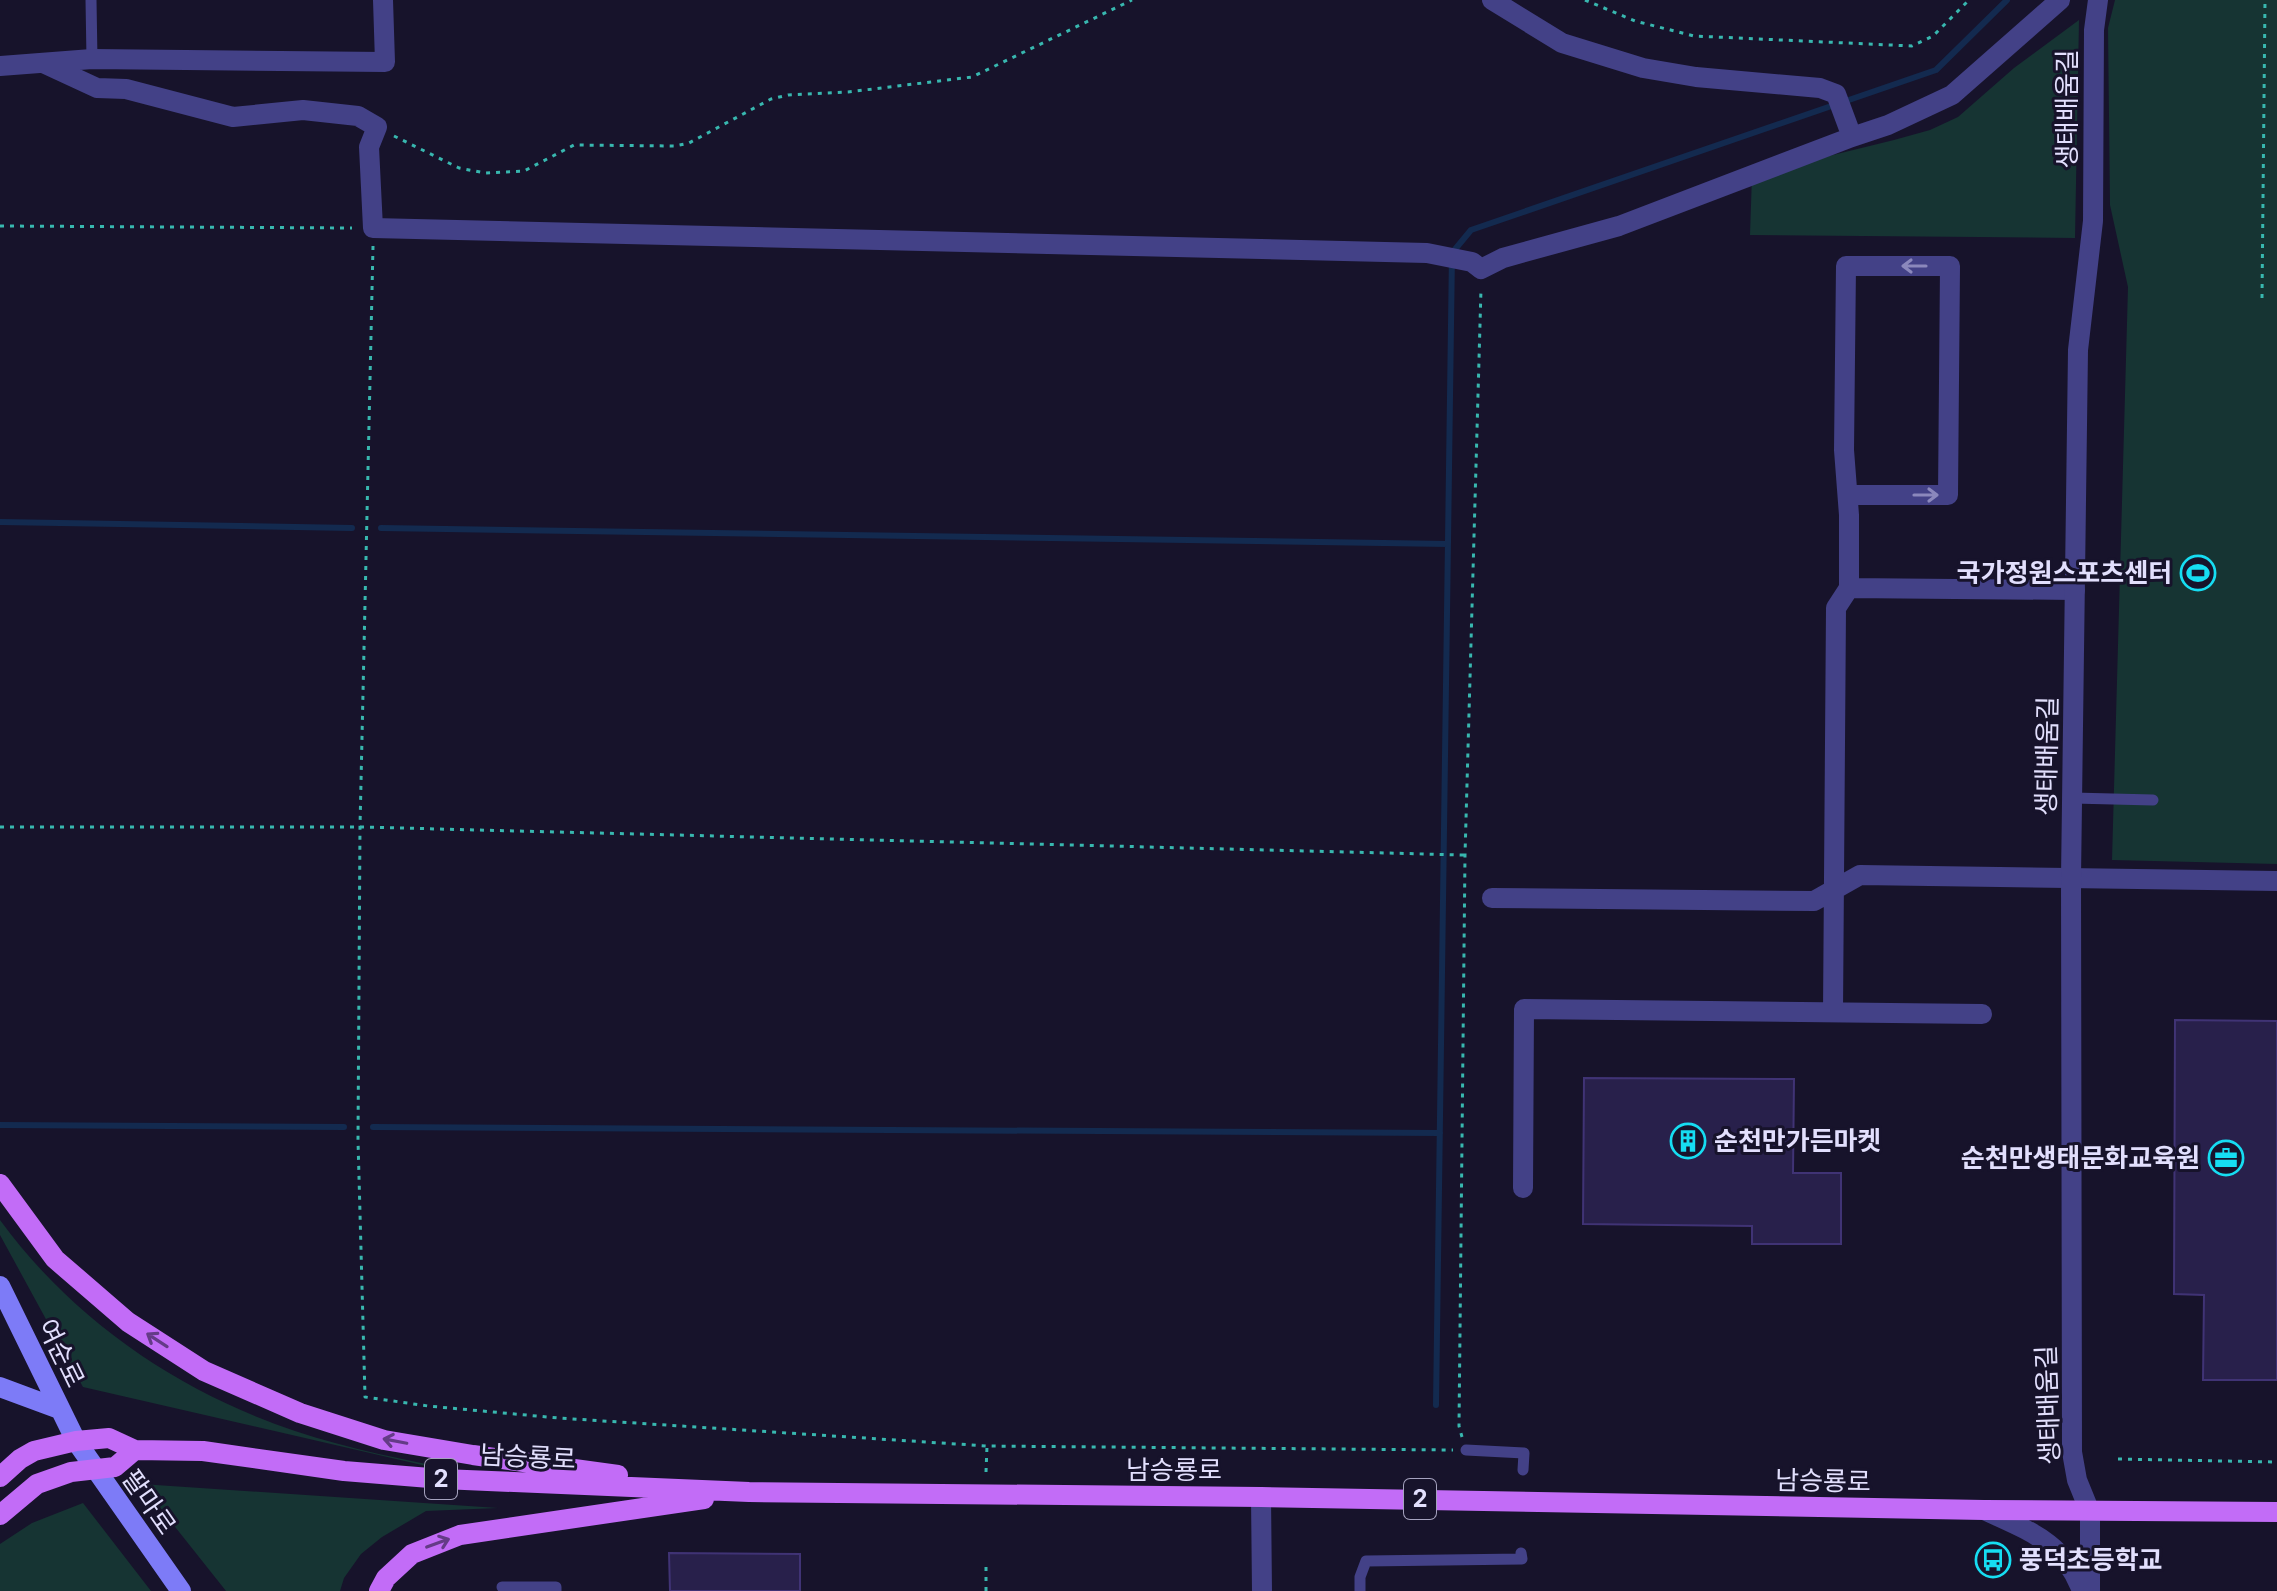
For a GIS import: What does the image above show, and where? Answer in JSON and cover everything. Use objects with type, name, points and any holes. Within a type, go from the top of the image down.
[{"type":"main road","points":[[0,1184],[55,1259],[128,1322],[204,1371],[300,1413],[384,1440],[458,1453],[749,1492]]},
{"type":"main road","name":"여순로","points":[[0,1286],[76,1441]]},
{"type":"main road","points":[[0,1387],[59,1409]]},
{"type":"main road","name":"남승룡로","points":[[76,1441],[109,1438],[135,1450],[203,1451],[344,1471],[442,1479],[749,1492],[1261,1497],[2090,1512],[2277,1512]]},
{"type":"main road","name":"팔마로","points":[[76,1441],[181,1591]]},
{"type":"main road","name":"2","points":[[0,1477],[34,1451],[76,1441]]},
{"type":"main road","name":"2","points":[[0,1515],[37,1484],[63,1474],[115,1467],[135,1450]]},
{"type":"main road","points":[[379,1591],[386,1578],[412,1554],[460,1535],[749,1492]]},
{"type":"street","points":[[0,66],[92,59],[385,62],[383,0]]},
{"type":"street","points":[[1492,0],[1562,43],[1643,68],[1696,77],[1820,88],[1836,94],[1850,131]]},
{"type":"street","points":[[43,63],[97,88],[126,89],[233,117],[303,110],[358,116],[377,127],[369,147],[373,228],[1442,254],[1477,266],[1619,226],[1850,131],[1888,125],[1952,95],[2060,0]]},
{"type":"street","name":"생태배움길","points":[[2090,1512],[2077,1480],[2072,1452],[2071,878],[2078,350],[2093,221],[2094,21],[2098,0]]},
{"type":"street","points":[[1833,1012],[1836,608],[1849,588],[1848,486],[1844,450],[1846,266],[1950,266],[1948,495],[1848,486]]},
{"type":"street","points":[[1849,588],[2075,590]]},
{"type":"street","points":[[1492,898],[1814,901],[1860,875],[2277,881]]},
{"type":"street","points":[[1523,1188],[1524,1009],[1982,1014]]},
{"type":"street","points":[[1261,1497],[1262,1591]]},
{"type":"street","points":[[1984,1510],[2034,1533],[2057,1548],[2075,1572],[2082,1591]]},
{"type":"street","points":[[2090,1512],[2090,1591]]},
{"type":"lane","points":[[91,0],[92,59]]},
{"type":"lane","points":[[2073,798],[2153,800]]},
{"type":"lane","points":[[1466,1450],[1524,1453],[1523,1470]]},
{"type":"lane","points":[[1360,1591],[1360,1577],[1366,1561],[1522,1559],[1521,1553]]},
{"type":"lane","points":[[502,1587],[556,1587],[556,1591]]},
{"type":"path","points":[[377,127],[435,158],[459,168],[485,173],[524,171],[574,145],[675,146],[698,140],[771,99],[788,95],[848,92],[972,77],[1132,0]]},
{"type":"path","points":[[1585,0],[1635,21],[1694,36],[1912,46],[1933,36],[1969,0]]},
{"type":"path","points":[[2262,298],[2265,0]]},
{"type":"path","points":[[0,226],[373,228],[360,827],[358,1140],[365,1397],[558,1418],[987,1446],[1466,1450],[1459,1426],[1465,855],[1477,266]]},
{"type":"path","points":[[0,827],[360,827],[1465,855]]},
{"type":"path","points":[[986,1472],[987,1446]]},
{"type":"path","points":[[2118,1459],[2277,1462]]},
{"type":"path","points":[[986,1561],[986,1591]]},
{"type":"green space","name":"국가정원스포츠센터","points":[[2115,0],[2277,0],[2277,864],[2112,860],[2128,287],[2110,205],[2108,28]]},
{"type":"green space","points":[[2079,20],[2075,238],[1750,235],[1752,175],[1930,130],[1958,117],[2014,68]]},
{"type":"green space","points":[[0,1220],[61,1290],[95,1320],[131,1348],[210,1396],[252,1415],[315,1437],[462,1471],[435,1468],[83,1387],[0,1235]]},
{"type":"green space","points":[[141,1484],[498,1508],[426,1511],[382,1537],[361,1554],[344,1578],[340,1591],[226,1591]]},
{"type":"green space","points":[[83,1503],[151,1591],[0,1591],[0,1544],[32,1523]]},
{"type":"building","name":"순천만생태문화교육원","points":[[2175,1020],[2277,1021],[2277,1380],[2203,1380],[2204,1295],[2174,1294]]},
{"type":"building","name":"순천만가든마켓","points":[[1584,1078],[1794,1079],[1793,1173],[1841,1173],[1841,1244],[1752,1244],[1752,1226],[1583,1224]]},
{"type":"building","points":[[669,1553],[800,1554],[800,1591],[670,1591]]},
{"type":"waterway","points":[[1436,1405],[1452,253],[1471,230],[1936,70],[2007,0]]},
{"type":"waterway","points":[[0,522],[352,528]]},
{"type":"waterway","points":[[381,528],[1448,544]]},
{"type":"waterway","points":[[0,1125],[344,1127]]},
{"type":"waterway","points":[[373,1127],[1440,1133]]},
{"type":"place","name":"국가정원스포츠센터","points":[[2198,573]]},
{"type":"place","name":"순천만가든마켓","points":[[1688,1141]]},
{"type":"place","name":"순천만생태문화교육원","points":[[2226,1158]]},
{"type":"place","name":"풍덕초등학교","points":[[1993,1560]]}]
